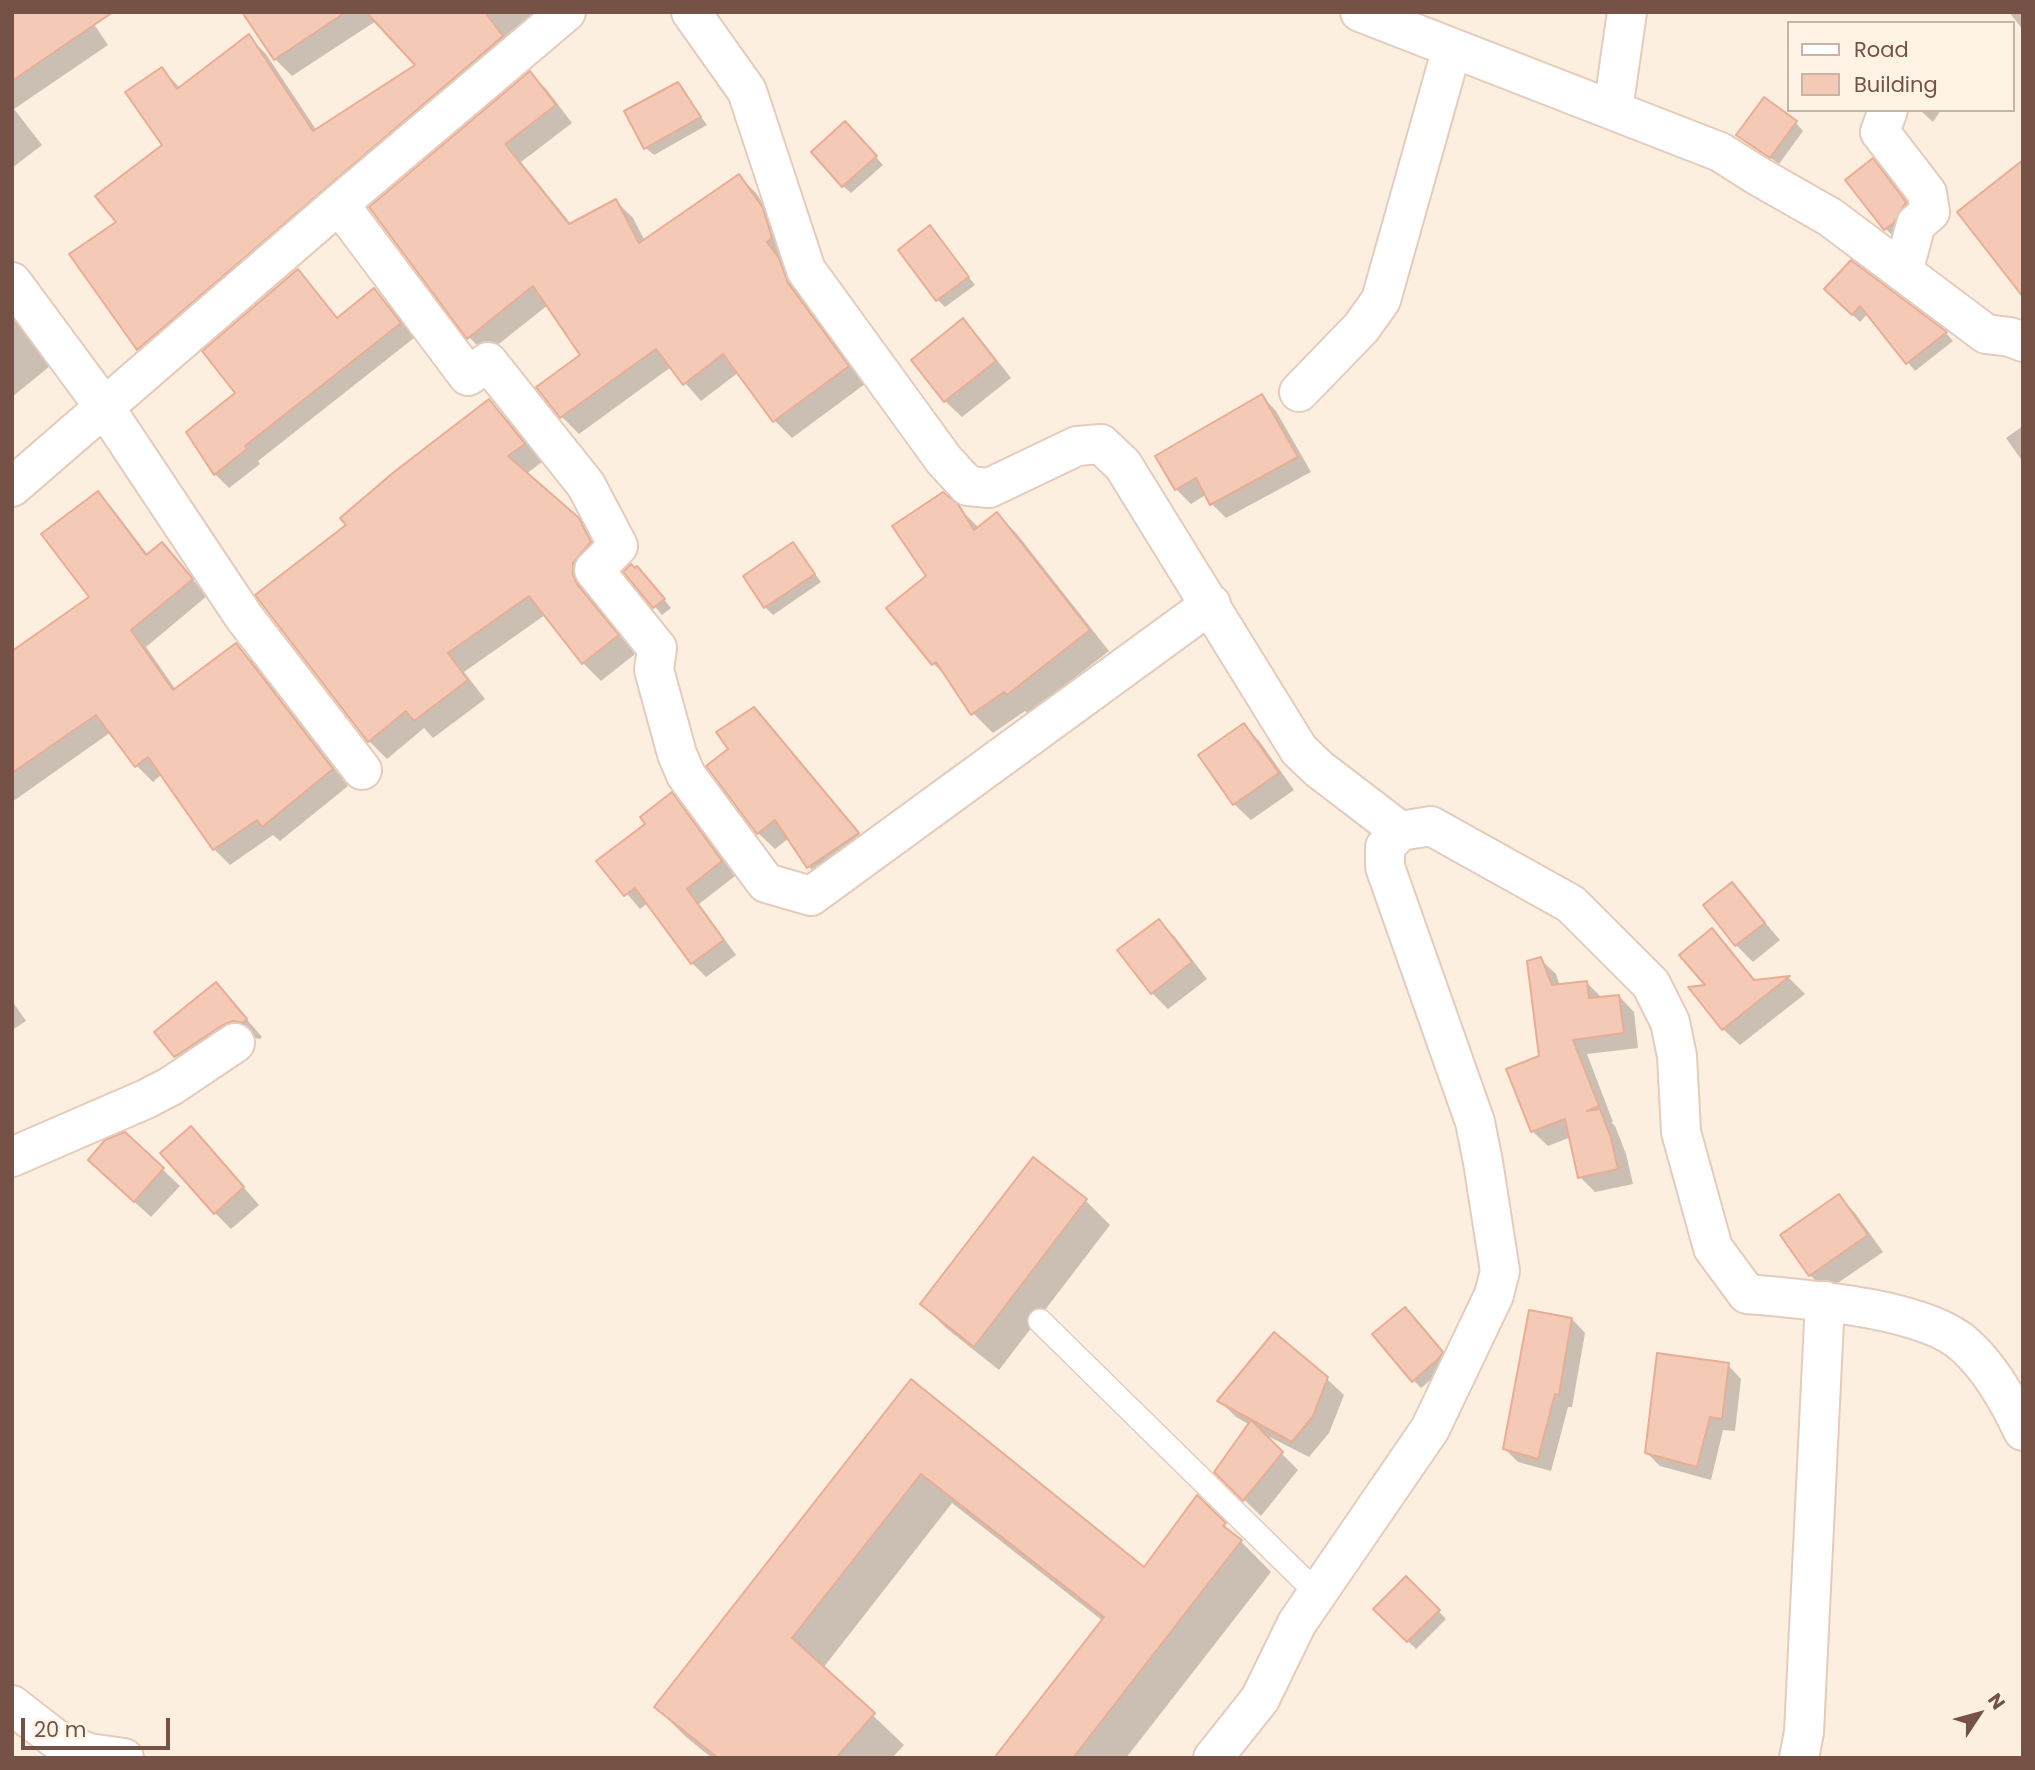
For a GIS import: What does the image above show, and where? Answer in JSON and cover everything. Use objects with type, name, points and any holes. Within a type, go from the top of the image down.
[{"type":"street","points":[[14,483],[566,12]]},
{"type":"street","points":[[691,12],[747,91],[806,270],[944,460],[968,486],[989,488],[1077,446],[1101,444],[1123,465],[1300,750],[1319,769],[1400,831]]},
{"type":"street","points":[[1360,12],[1720,152],[1830,217],[1986,334],[2010,337],[2023,342]]},
{"type":"street","points":[[1613,110],[1628,12]]},
{"type":"street","points":[[1300,392],[1361,328],[1381,300],[1452,48]]},
{"type":"street","points":[[1887,112],[1880,132],[1927,193],[1930,212],[1916,224],[1903,272]]},
{"type":"street","points":[[339,204],[468,376],[488,362],[586,485],[618,546],[594,570],[657,648],[654,670],[677,754],[687,775],[766,883],[811,896],[1210,604]]},
{"type":"street","points":[[12,282],[105,408],[244,617],[362,770]]},
{"type":"street","points":[[1213,1758],[1259,1699],[1297,1623],[1430,1429],[1494,1294],[1500,1271],[1475,1122],[1385,867],[1385,846],[1400,831],[1431,826],[1571,904],[1651,984],[1670,1023],[1677,1056],[1681,1132],[1713,1248],[1747,1294],[1825,1301],[1909,1318],[1937,1327],[1965,1345],[2010,1405],[2023,1430]]},
{"type":"street","points":[[12,1157],[146,1099],[235,1044]]},
{"type":"street","points":[[1799,1758],[1804,1732],[1825,1301]]},
{"type":"street","points":[[12,1705],[57,1740],[89,1753],[124,1758]]},
{"type":"lane","points":[[1040,1321],[1318,1594]]},
{"type":"building","points":[[12,12],[113,12],[12,81]]},
{"type":"building","points":[[242,12],[346,12],[274,60]]},
{"type":"building","points":[[366,12],[485,12],[503,36],[137,350],[69,254],[116,222],[95,196],[162,145],[125,92],[162,67],[177,89],[249,34],[313,131],[415,65]]},
{"type":"building","points":[[530,71],[556,105],[505,144],[569,224],[616,199],[639,243],[739,174],[763,208],[772,238],[767,242],[779,258],[788,283],[849,366],[773,422],[723,354],[683,385],[656,349],[560,418],[536,387],[580,355],[533,286],[467,339],[369,207]]},
{"type":"building","points":[[678,82],[701,117],[644,149],[624,111]]},
{"type":"building","points":[[1764,97],[1797,121],[1770,158],[1736,135]]},
{"type":"building","points":[[845,121],[877,156],[842,187],[811,152]]},
{"type":"building","points":[[1873,158],[1906,202],[1894,223],[1884,230],[1845,180]]},
{"type":"building","points":[[2023,160],[2023,297],[1957,212]]},
{"type":"building","points":[[930,225],[969,277],[936,301],[898,250]]},
{"type":"building","points":[[1851,260],[1947,332],[1906,364],[1860,306],[1852,315],[1824,289]]},
{"type":"building","points":[[298,269],[337,318],[374,288],[401,323],[245,446],[247,449],[214,475],[186,432],[235,393],[202,351]]},
{"type":"building","points":[[963,318],[996,361],[944,402],[911,360]]},
{"type":"building","points":[[1262,394],[1298,457],[1210,505],[1196,478],[1175,490],[1155,456]]},
{"type":"building","points":[[489,399],[525,444],[508,456],[579,518],[591,542],[573,563],[573,575],[577,584],[619,635],[582,664],[529,596],[448,653],[468,680],[414,721],[406,711],[368,742],[255,595],[346,525],[340,518],[394,472]]},
{"type":"building","points":[[98,491],[146,555],[162,542],[193,579],[131,630],[173,690],[236,643],[333,769],[262,827],[257,820],[213,850],[148,757],[135,767],[96,715],[12,773],[12,651],[89,597],[41,534]]},
{"type":"building","points":[[943,492],[958,504],[974,530],[997,512],[1090,630],[1007,695],[1004,692],[971,715],[936,662],[932,665],[886,608],[926,576],[892,526]]},
{"type":"building","points":[[793,542],[815,574],[764,608],[743,576]]},
{"type":"building","points":[[631,564],[635,568],[637,566],[665,599],[653,608],[623,572]]},
{"type":"building","points":[[754,707],[859,833],[807,868],[775,820],[757,834],[706,766],[728,749],[716,732]]},
{"type":"building","points":[[1244,723],[1279,773],[1233,805],[1198,755]]},
{"type":"building","points":[[672,792],[722,861],[687,889],[724,940],[691,964],[635,888],[624,896],[596,861],[645,824],[640,817]]},
{"type":"building","points":[[1732,882],[1765,923],[1735,946],[1703,905]]},
{"type":"building","points":[[1159,919],[1192,962],[1151,994],[1117,950]]},
{"type":"building","points":[[1712,928],[1754,980],[1790,976],[1722,1030],[1688,987],[1705,985],[1679,955]]},
{"type":"building","points":[[1541,957],[1552,985],[1587,981],[1589,998],[1619,995],[1624,1033],[1573,1040],[1599,1106],[1587,1111],[1600,1109],[1611,1138],[1618,1169],[1578,1178],[1565,1119],[1531,1132],[1506,1069],[1539,1056],[1527,961]]},
{"type":"building","points":[[216,982],[247,1019],[243,1023],[233,1021],[223,1025],[174,1057],[154,1032]]},
{"type":"building","points":[[191,1126],[244,1187],[214,1214],[160,1153]]},
{"type":"building","points":[[125,1132],[164,1168],[134,1202],[88,1160],[105,1140]]},
{"type":"building","points":[[1033,1157],[1087,1199],[974,1347],[920,1304]]},
{"type":"building","points":[[1839,1194],[1868,1235],[1809,1276],[1780,1235]]},
{"type":"building","points":[[1405,1307],[1443,1352],[1412,1382],[1372,1334]]},
{"type":"building","points":[[1529,1310],[1572,1318],[1559,1395],[1555,1394],[1538,1459],[1503,1449]]},
{"type":"building","points":[[1274,1332],[1328,1377],[1313,1416],[1292,1442],[1217,1401]]},
{"type":"building","points":[[1657,1353],[1729,1363],[1722,1419],[1710,1417],[1697,1467],[1645,1453]]},
{"type":"building","points":[[911,1379],[1144,1567],[1197,1495],[1226,1523],[1223,1526],[1242,1540],[1073,1758],[994,1758],[1104,1617],[921,1474],[792,1638],[875,1713],[836,1758],[718,1758],[654,1707]]},
{"type":"building","points":[[1251,1420],[1283,1452],[1243,1501],[1214,1472]]},
{"type":"building","points":[[1406,1576],[1440,1610],[1407,1642],[1373,1609]]}]
